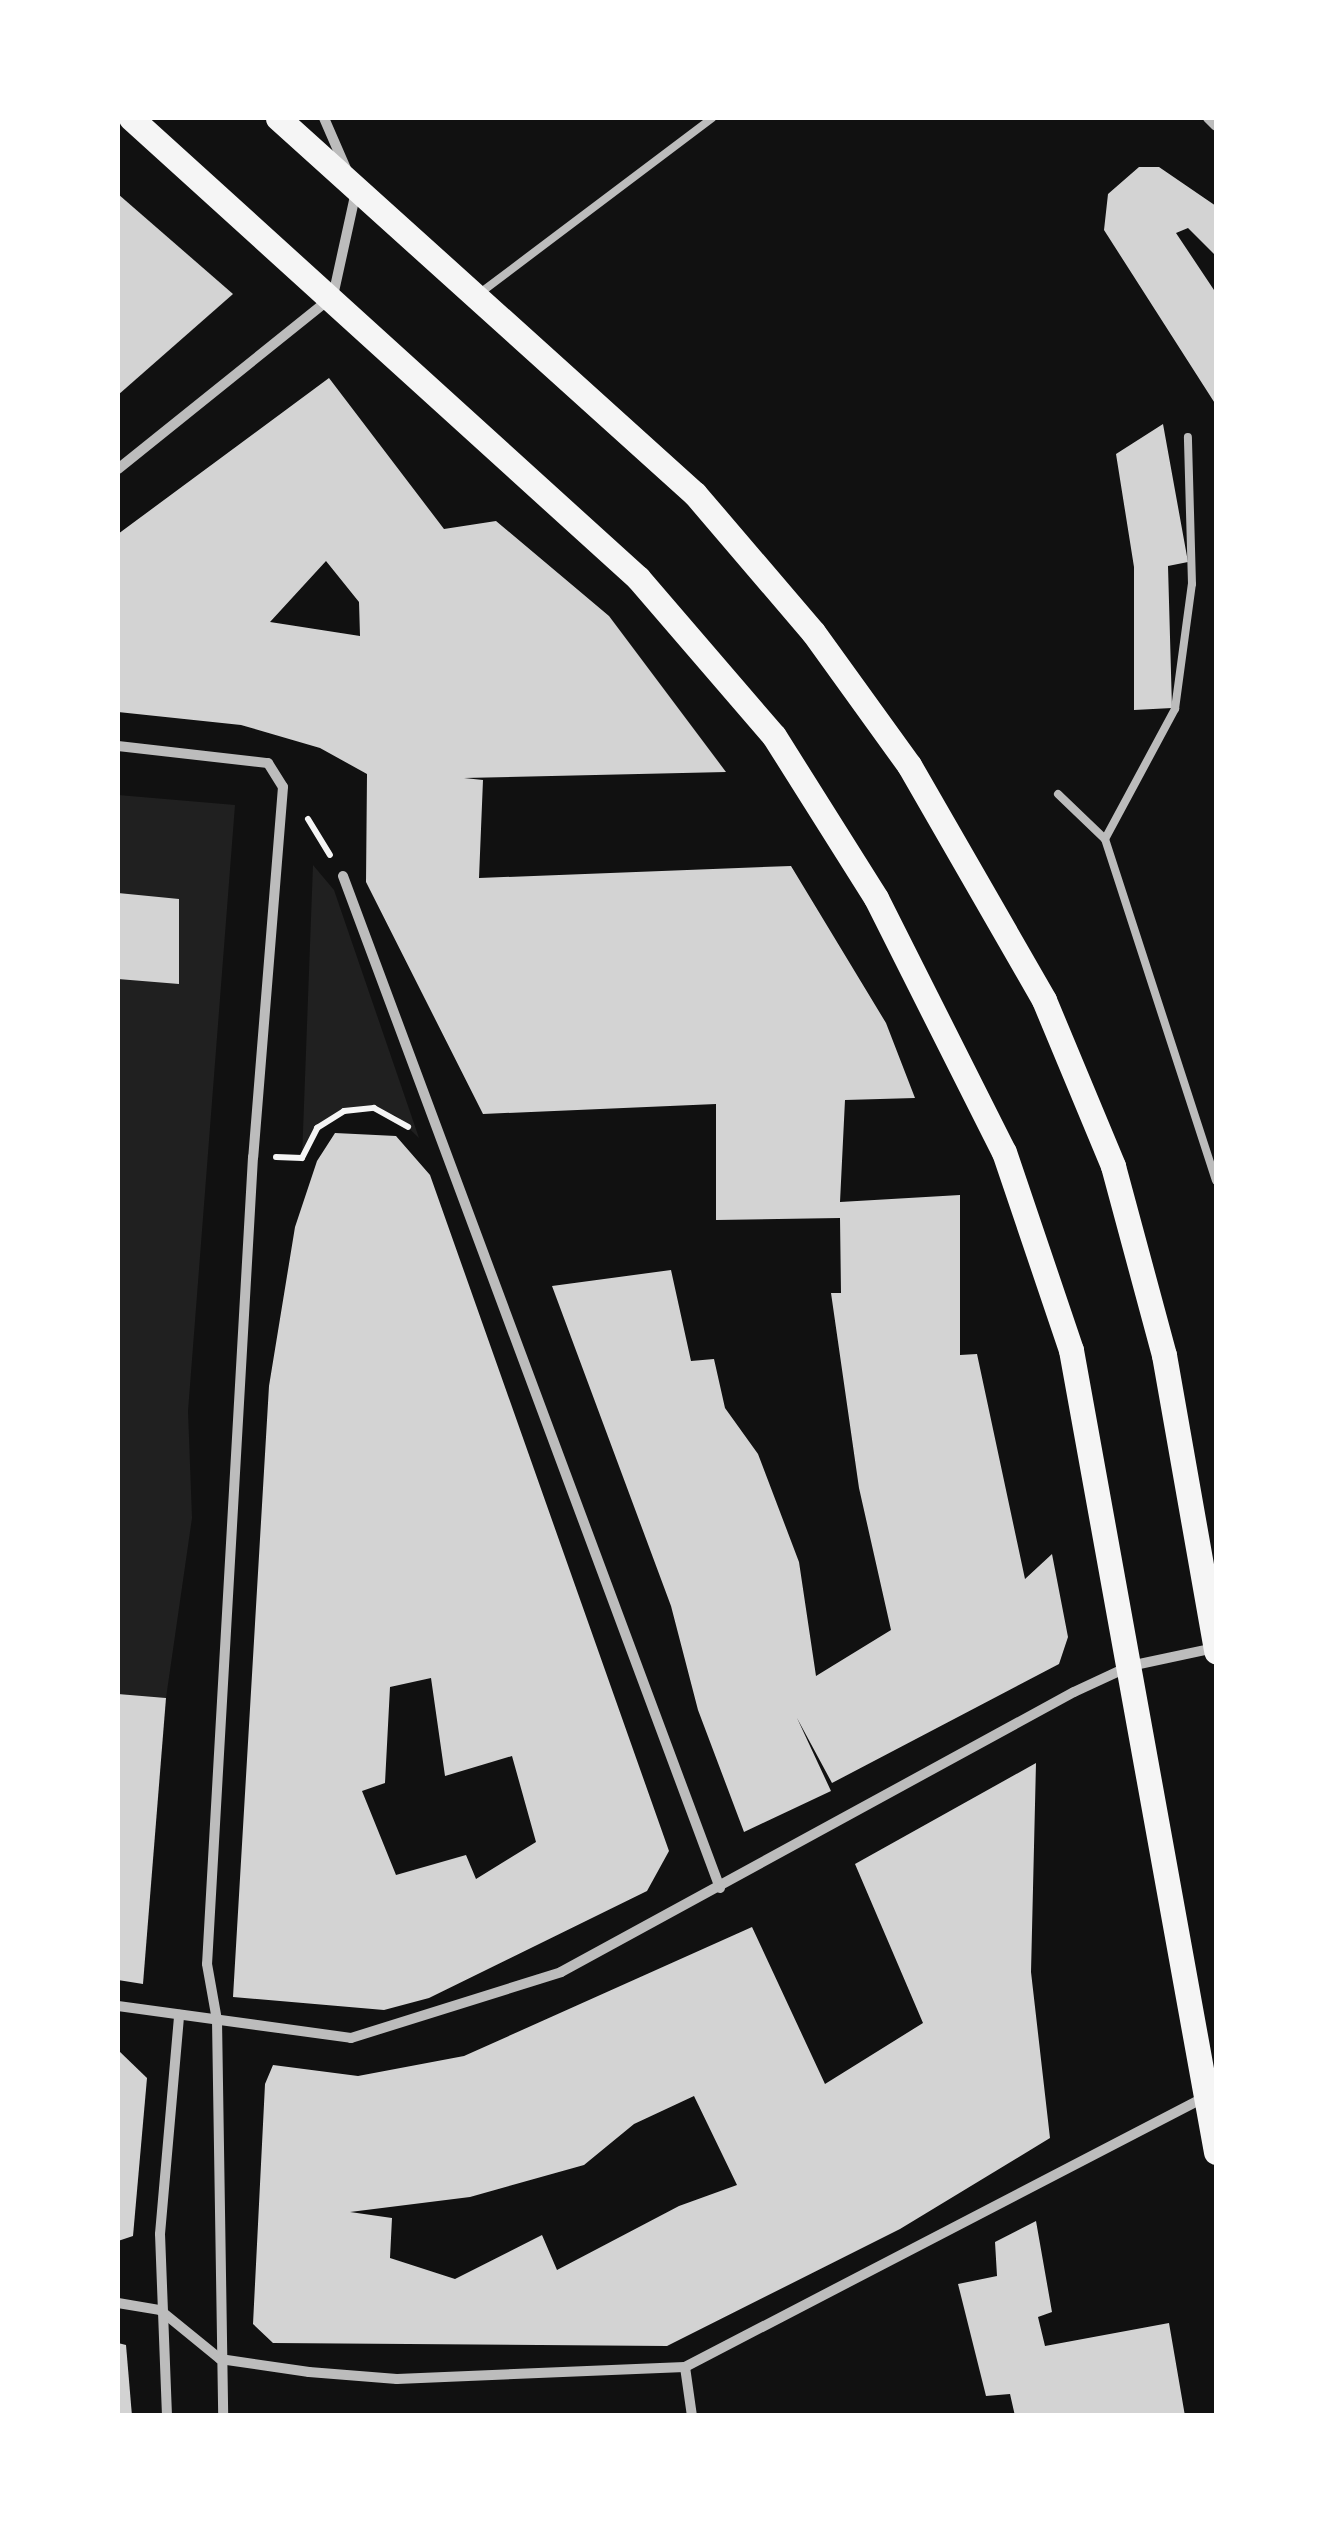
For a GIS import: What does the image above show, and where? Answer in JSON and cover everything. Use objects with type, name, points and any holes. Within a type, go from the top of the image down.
[{"type":"main road","points":[[130,118],[333,296],[356,325],[638,578],[712,657],[774,736],[876,898],[971,1078],[1035,1239],[1086,1416],[1216,2152]]},
{"type":"main road","points":[[278,118],[357,194],[695,494],[813,632],[909,765],[1044,1000],[1113,1166],[1164,1355],[1216,1649]]},
{"type":"street","points":[[118,469],[333,296],[357,194],[324,118]]},
{"type":"street","points":[[1208,118],[1216,126]]},
{"type":"street","points":[[118,746],[268,762],[278,771],[283,787],[253,1156],[207,1964],[217,2020],[222,2416]]},
{"type":"street","points":[[343,876],[720,1888]]},
{"type":"street","points":[[118,2006],[350,2038],[561,1972],[1130,1666],[1216,1649]]},
{"type":"street","points":[[167,2416],[160,2310],[168,2111],[180,2015]]},
{"type":"street","points":[[118,2303],[160,2310],[220,2359],[397,2379],[685,2367],[1206,2096]]},
{"type":"street","points":[[685,2367],[692,2416]]},
{"type":"lane","points":[[474,298],[712,118]]},
{"type":"lane","points":[[1105,839],[1175,709],[1192,584],[1188,436]]},
{"type":"lane","points":[[1058,794],[1105,839],[1216,1180]]},
{"type":"path","points":[[278,771],[343,876]]},
{"type":"path","points":[[253,1156],[302,1158],[326,1120],[365,1107],[395,1115],[419,1138],[440,1137]]},
{"type":"shaded area","points":[[118,795],[235,805],[188,1411],[192,1518],[166,1698],[118,1694]]},
{"type":"shaded area","points":[[313,865],[334,890],[419,1138],[395,1115],[355,1109],[318,1128],[302,1158]]},
{"type":"building","points":[[1139,167],[1159,167],[1216,206],[1216,256],[1188,228],[1176,233],[1216,293],[1216,405],[1104,230],[1108,194]]},
{"type":"building","points":[[118,194],[233,294],[118,395]]},
{"type":"building","points":[[329,378],[444,529],[496,521],[609,616],[726,772],[464,778],[483,780],[479,878],[791,866],[886,1023],[915,1098],[845,1100],[840,1202],[960,1195],[960,1355],[977,1354],[1025,1579],[1052,1554],[1068,1637],[1059,1664],[832,1783],[797,1718],[831,1791],[744,1832],[698,1710],[671,1606],[552,1286],[671,1270],[691,1361],[714,1359],[725,1408],[758,1454],[799,1562],[816,1676],[891,1630],[859,1488],[831,1293],[841,1293],[840,1218],[716,1220],[716,1104],[483,1114],[366,882],[367,774],[320,748],[241,725],[118,712],[118,534]],"holes":[[[326,561],[359,602],[360,636],[270,622]]]},
{"type":"building","points":[[1163,424],[1188,562],[1168,566],[1172,708],[1134,710],[1134,567],[1116,454]]},
{"type":"building","points":[[118,893],[179,899],[179,984],[118,979]]},
{"type":"building","points":[[335,1133],[396,1136],[430,1175],[669,1851],[647,1891],[429,1998],[384,2010],[233,1997],[269,1386],[295,1227],[317,1161]],"holes":[[[431,1678],[445,1776],[512,1756],[536,1842],[476,1879],[466,1855],[396,1875],[362,1791],[385,1783],[390,1687]]]},
{"type":"building","points":[[118,1694],[166,1698],[143,1984],[118,1980]]},
{"type":"building","points":[[1036,1763],[1031,1972],[1050,2138],[900,2229],[667,2346],[273,2343],[253,2324],[265,2084],[273,2065],[358,2076],[464,2056],[752,1927],[825,2084],[923,2023],[855,1864]],"holes":[[[694,2096],[737,2185],[679,2206],[557,2270],[542,2235],[455,2279],[390,2258],[392,2218],[350,2212],[470,2197],[584,2165],[634,2124]]]},
{"type":"building","points":[[118,2050],[147,2078],[133,2236],[118,2241]]},
{"type":"building","points":[[1036,2221],[1052,2312],[1038,2317],[1045,2346],[1169,2323],[1185,2416],[1015,2416],[1010,2394],[986,2396],[958,2284],[997,2276],[995,2242]]},
{"type":"building","points":[[118,2343],[126,2345],[132,2416],[118,2416]]}]
